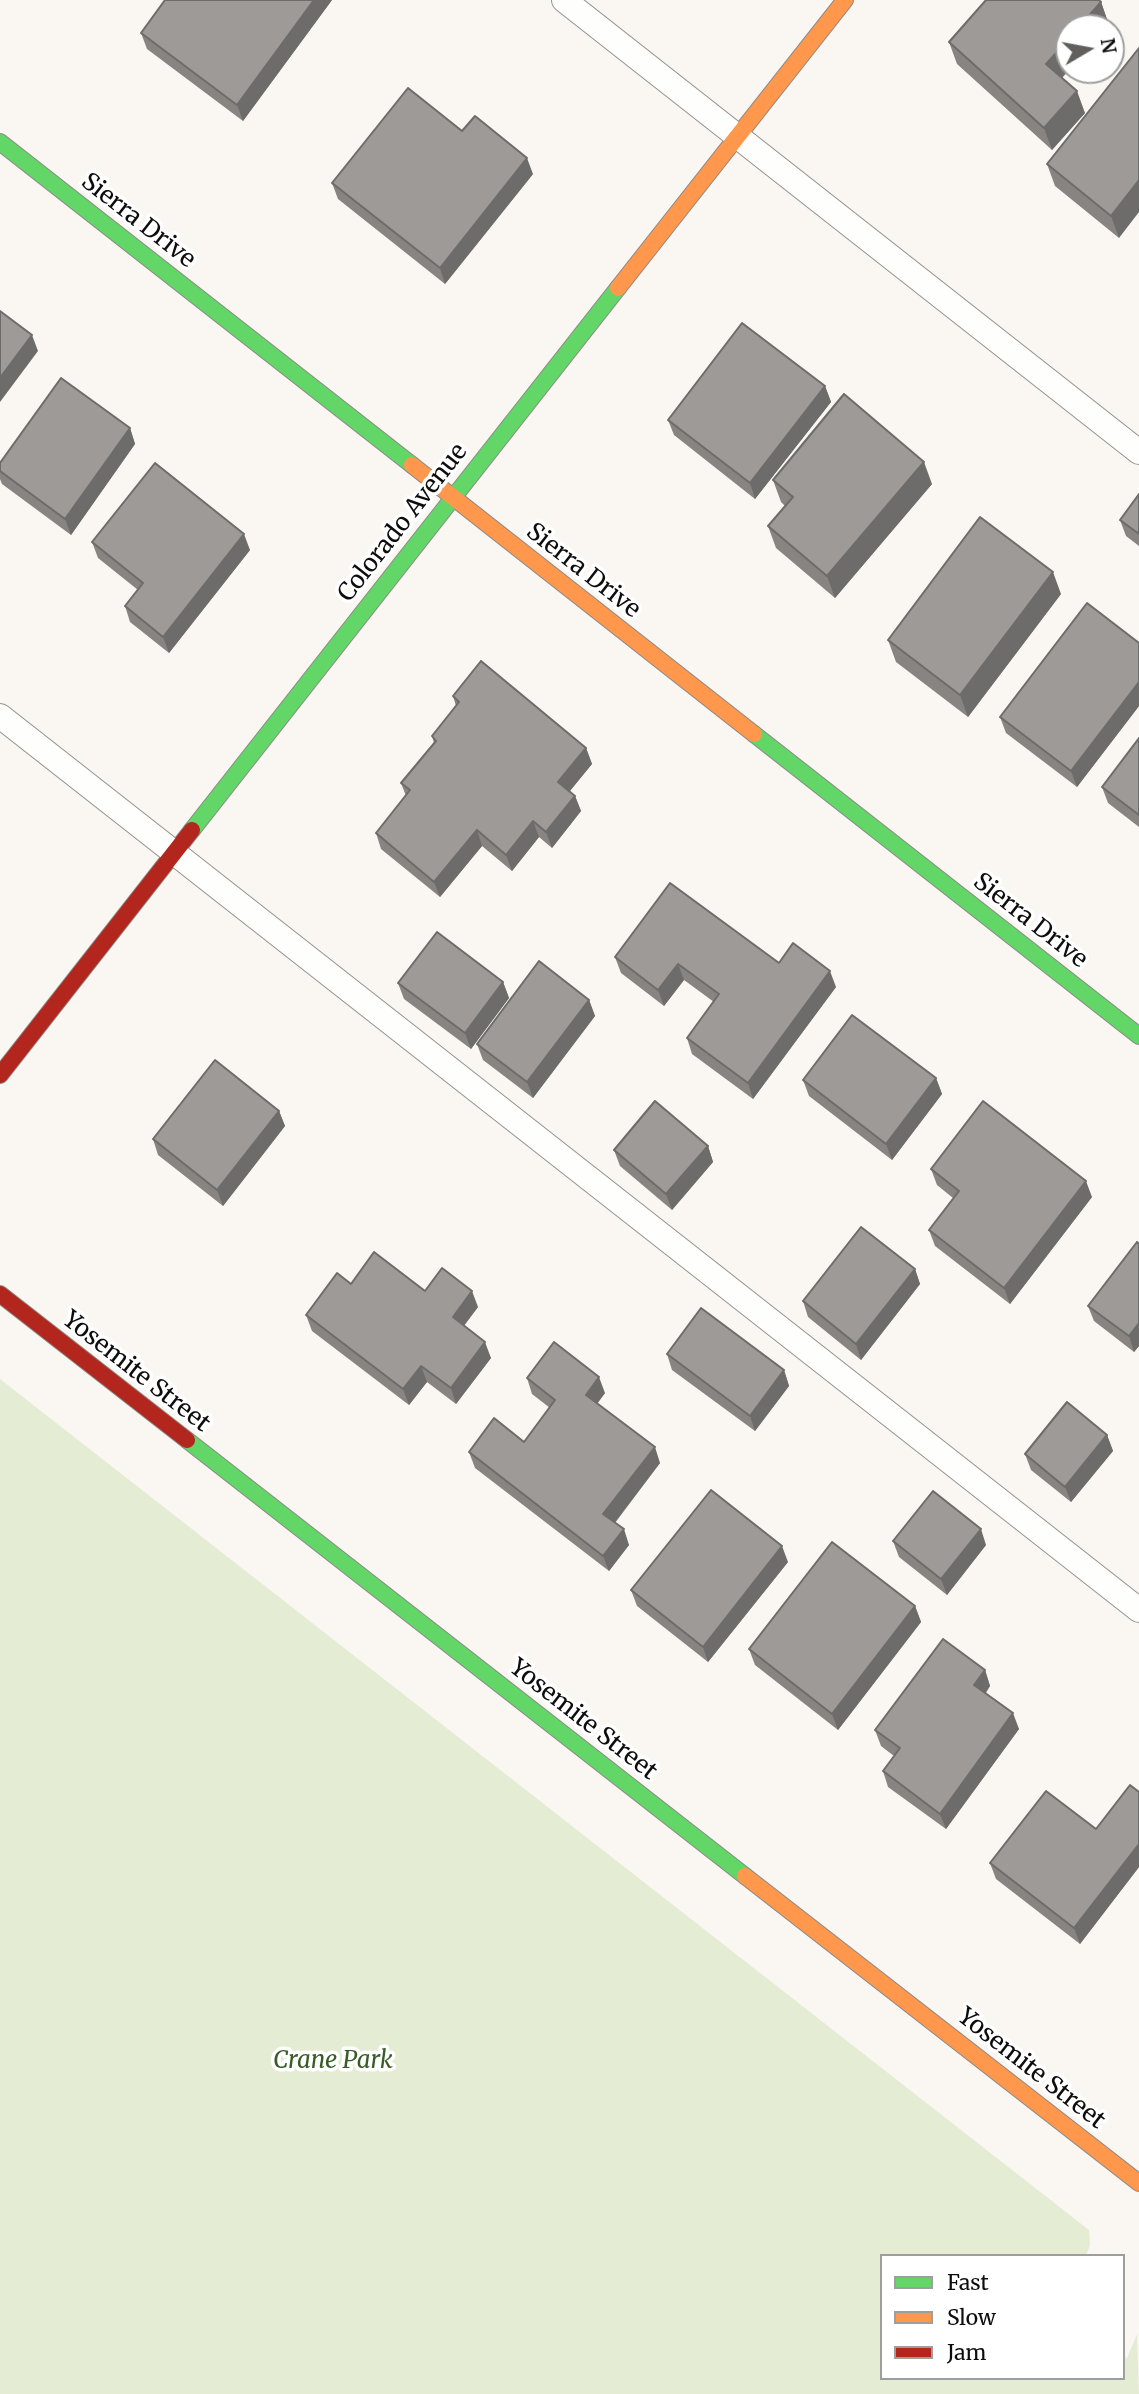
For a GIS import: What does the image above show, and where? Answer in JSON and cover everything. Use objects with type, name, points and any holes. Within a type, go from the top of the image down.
[{"type":"street","name":"Colorado Avenue","points":[[0,1075],[845,0]]},
{"type":"street","name":"Sierra Drive","points":[[0,142],[1139,1036]]},
{"type":"street","name":"Yosemite Street","points":[[0,1294],[1139,2182]]},
{"type":"lane","points":[[564,0],[1139,452]]},
{"type":"lane","points":[[0,716],[1139,1610]]},
{"type":"green space","name":"Crane Park","points":[[0,1379],[1089,2230],[1090,2245],[1087,2254],[880,2254],[880,2380],[1125,2380],[1125,2358],[1137,2334],[1139,2394],[0,2394]]},
{"type":"building","points":[[165,0],[314,0],[237,105],[141,33]]},
{"type":"building","points":[[986,0],[1101,2],[1090,14],[1055,14],[1055,54],[1046,64],[1055,72],[1055,84],[1069,84],[1077,91],[1044,128],[949,42]]},
{"type":"building","points":[[1139,48],[1139,180],[1111,216],[1047,164],[1110,84],[1125,84],[1125,66]]},
{"type":"building","points":[[408,88],[462,131],[475,116],[527,158],[440,268],[332,183]]},
{"type":"building","points":[[0,311],[32,335],[0,378]]},
{"type":"building","points":[[742,323],[825,386],[750,483],[668,420]]},
{"type":"building","points":[[61,378],[130,428],[65,519],[0,471],[0,463]]},
{"type":"building","points":[[844,394],[924,462],[827,576],[768,526],[793,497],[773,480]]},
{"type":"building","points":[[155,463],[244,534],[163,637],[125,606],[143,583],[92,542]]},
{"type":"building","points":[[1139,494],[1139,534],[1120,520]]},
{"type":"building","points":[[980,517],[1053,572],[960,695],[888,640]]},
{"type":"building","points":[[1087,603],[1139,643],[1139,682],[1071,771],[1000,717]]},
{"type":"building","points":[[481,661],[586,748],[558,782],[575,796],[546,832],[533,821],[506,855],[477,830],[434,882],[376,833],[410,790],[401,783],[436,741],[432,736],[459,702],[453,696]]},
{"type":"building","points":[[1139,738],[1139,815],[1102,787]]},
{"type":"building","points":[[670,883],[779,963],[793,943],[830,971],[748,1083],[687,1038],[719,994],[678,964],[658,990],[615,957]]},
{"type":"building","points":[[437,932],[503,982],[465,1033],[398,983]]},
{"type":"building","points":[[539,961],[589,1000],[527,1082],[477,1044]]},
{"type":"building","points":[[852,1015],[936,1078],[886,1144],[803,1080]]},
{"type":"building","points":[[215,1060],[279,1111],[217,1190],[153,1139]]},
{"type":"building","points":[[655,1101],[708,1146],[666,1194],[614,1150]]},
{"type":"building","points":[[983,1101],[1086,1181],[1004,1288],[929,1230],[959,1191],[931,1169]]},
{"type":"building","points":[[861,1227],[915,1269],[856,1344],[803,1301]]},
{"type":"building","points":[[1137,1242],[1139,1323],[1129,1336],[1088,1306]]},
{"type":"building","points":[[374,1252],[425,1291],[442,1268],[472,1291],[453,1317],[485,1342],[451,1388],[421,1366],[403,1389],[306,1315],[337,1273],[351,1284]]},
{"type":"building","points":[[701,1308],[784,1370],[750,1416],[667,1354]]},
{"type":"building","points":[[554,1342],[599,1377],[586,1395],[655,1447],[603,1514],[624,1529],[603,1556],[469,1452],[494,1418],[524,1442],[555,1400],[527,1378]]},
{"type":"building","points":[[1067,1402],[1107,1435],[1065,1487],[1025,1454]]},
{"type":"building","points":[[711,1490],[782,1546],[703,1647],[631,1590]]},
{"type":"building","points":[[933,1491],[981,1529],[941,1579],[893,1541]]},
{"type":"building","points":[[832,1542],[915,1606],[832,1714],[749,1649]]},
{"type":"building","points":[[943,1639],[985,1670],[974,1685],[1013,1713],[940,1814],[883,1771],[900,1748],[875,1730]]},
{"type":"building","points":[[1130,1785],[1139,1792],[1139,1844],[1074,1928],[990,1863],[1046,1791],[1096,1829]]},
{"type":"traffic: fast","points":[[0,142],[412,465]]},
{"type":"traffic: fast","points":[[192,830],[618,288]]},
{"type":"traffic: fast","points":[[754,734],[1139,1036]]},
{"type":"traffic: fast","points":[[187,1440],[745,1876]]},
{"type":"traffic: slow","points":[[618,288],[845,0]]},
{"type":"traffic: slow","points":[[412,465],[754,734]]},
{"type":"traffic: slow","points":[[745,1876],[1139,2183]]},
{"type":"traffic: jam","points":[[0,1075],[192,830]]},
{"type":"traffic: jam","points":[[0,1294],[187,1440]]}]
